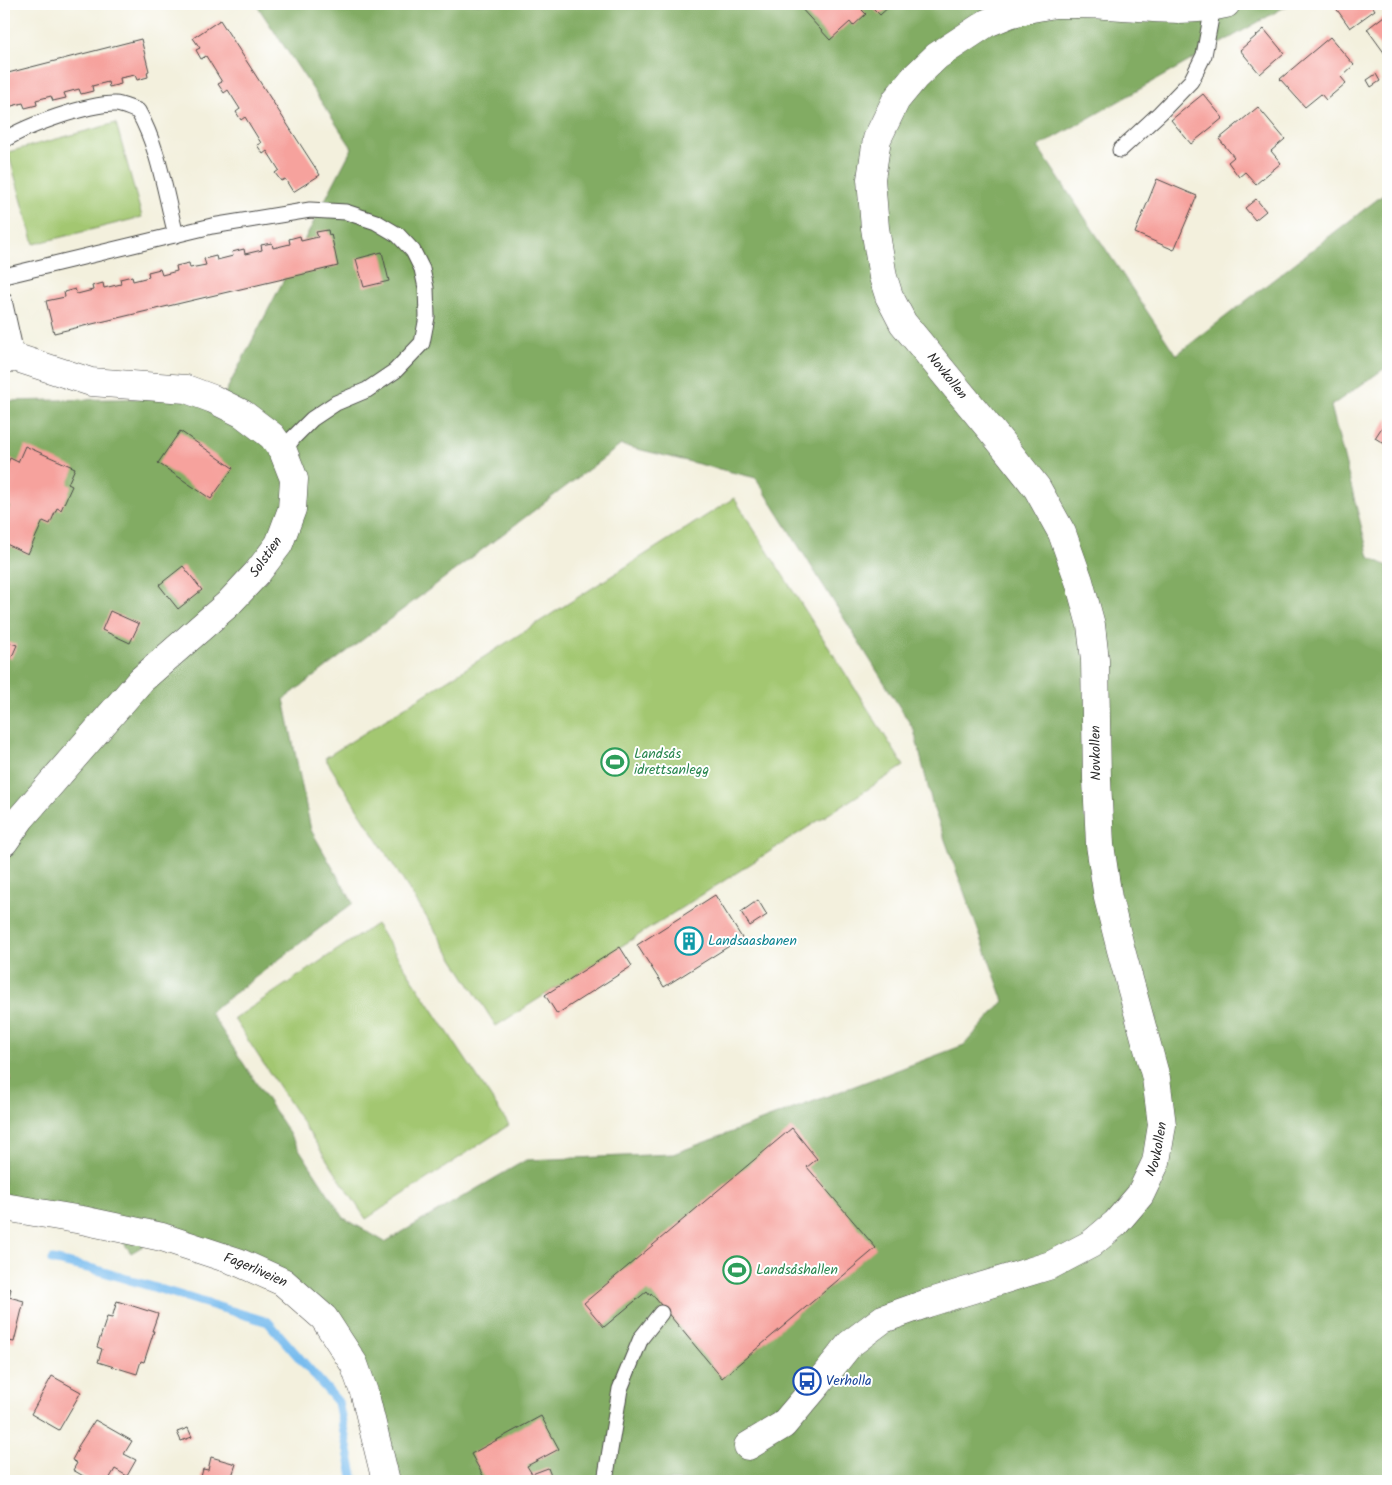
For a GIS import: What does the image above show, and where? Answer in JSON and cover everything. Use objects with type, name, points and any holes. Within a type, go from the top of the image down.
[{"type":"street","name":"Novkollen","points":[[748,1446],[783,1425],[850,1344],[883,1319],[1051,1265],[1091,1244],[1116,1223],[1140,1194],[1156,1162],[1162,1125],[1156,1078],[1108,898],[1100,845],[1095,660],[1091,624],[1079,581],[1062,534],[1037,488],[903,323],[892,303],[883,277],[871,179],[877,139],[896,100],[914,77],[938,56],[964,37],[987,24],[1009,14],[1055,4],[1108,4],[1187,9],[1219,5]]},
{"type":"street","name":"Solstien","points":[[4,842],[21,818],[141,680],[228,604],[257,574],[279,544],[292,509],[294,479],[283,451],[272,436],[243,414],[213,399],[186,389],[91,382],[11,358]]},
{"type":"street","name":"Fagerliveien","points":[[4,1207],[82,1220],[162,1237],[238,1262],[283,1282],[324,1318],[354,1364],[365,1395],[386,1481]]},
{"type":"lane","points":[[1120,150],[1191,81],[1204,54],[1219,5]]},
{"type":"lane","points":[[4,140],[13,134],[36,125],[84,109],[116,104],[138,111],[147,127],[156,155],[176,235]]},
{"type":"lane","points":[[4,276],[212,226],[310,210],[346,212],[376,222],[398,235],[413,251],[422,269],[426,288],[426,317],[422,343],[395,371],[368,390],[336,403],[312,419],[294,436],[283,451]]},
{"type":"lane","points":[[4,300],[11,358]]},
{"type":"lane","points":[[605,1481],[620,1389],[641,1338],[661,1313]]},
{"type":"green space","points":[[256,4],[1290,4],[1038,147],[1176,355],[1388,191],[1388,366],[1331,406],[1369,557],[1388,566],[1388,1481],[383,1481],[378,1435],[318,1312],[262,1275],[148,1243],[131,1253],[118,1235],[4,1212],[4,401],[223,397],[352,148]],"holes":[[[621,445],[756,478],[914,730],[933,807],[1004,1001],[964,1045],[673,1154],[526,1160],[385,1242],[344,1218],[210,1012],[353,903],[311,830],[284,699]]]},
{"type":"green space","points":[[116,123],[142,217],[34,244],[8,152]]},
{"type":"green space","name":"Landsås idrettsanlegg","points":[[734,498],[904,766],[496,1026],[325,758]]},
{"type":"green space","points":[[376,924],[509,1125],[366,1219],[234,1019]]},
{"type":"building","points":[[802,4],[869,4],[862,10],[866,14],[853,26],[850,22],[830,40],[799,6]]},
{"type":"building","points":[[869,4],[892,4],[880,15]]},
{"type":"building","points":[[1333,4],[1371,4],[1375,10],[1350,28]]},
{"type":"building","points":[[1388,13],[1388,58],[1367,29]]},
{"type":"building","points":[[220,20],[320,175],[293,192],[285,179],[281,181],[275,173],[279,170],[267,151],[263,154],[257,145],[261,143],[245,117],[241,120],[236,112],[240,109],[228,90],[224,93],[218,84],[222,82],[206,56],[201,59],[196,50],[200,48],[193,38]]},
{"type":"building","points":[[1264,29],[1284,53],[1260,74],[1240,50]]},
{"type":"building","points":[[1330,37],[1354,65],[1341,77],[1346,83],[1326,100],[1321,94],[1305,107],[1280,79]]},
{"type":"building","points":[[141,39],[149,71],[147,72],[148,77],[137,80],[135,75],[120,78],[121,84],[109,87],[108,82],[92,86],[93,91],[81,94],[79,89],[64,93],[66,98],[53,101],[51,96],[36,100],[37,105],[25,108],[23,103],[8,107],[9,113],[4,114],[4,74]]},
{"type":"building","points":[[1376,74],[1380,81],[1371,87],[1367,80]]},
{"type":"building","points":[[1203,94],[1223,118],[1191,144],[1171,120]]},
{"type":"building","points":[[1258,107],[1285,139],[1271,151],[1281,163],[1256,184],[1245,172],[1239,177],[1228,162],[1234,157],[1219,139]]},
{"type":"building","points":[[1157,179],[1197,196],[1174,250],[1135,233]]},
{"type":"building","points":[[1256,199],[1266,211],[1255,220],[1245,208]]},
{"type":"building","points":[[328,230],[329,235],[331,234],[338,266],[54,333],[46,301],[65,297],[64,292],[75,289],[77,294],[93,290],[92,286],[103,283],[104,288],[121,284],[120,279],[132,276],[133,281],[149,277],[148,272],[160,269],[162,275],[177,271],[176,266],[189,263],[190,268],[206,265],[204,259],[216,256],[217,260],[233,256],[232,252],[244,249],[245,254],[262,250],[261,245],[272,243],[273,248],[290,244],[289,239],[300,236],[301,241],[318,237],[316,232]]},
{"type":"building","points":[[382,252],[389,281],[364,287],[356,259]]},
{"type":"building","points":[[1388,418],[1388,446],[1375,438]]},
{"type":"building","points":[[180,431],[233,468],[211,499],[158,463]]},
{"type":"building","points":[[25,446],[75,468],[68,484],[72,486],[61,510],[57,508],[50,524],[43,521],[28,554],[4,543],[4,520],[10,506],[4,503],[4,493],[7,486],[4,484],[4,472],[10,458],[18,462]]},
{"type":"building","points":[[183,566],[202,590],[178,609],[159,585]]},
{"type":"building","points":[[110,611],[139,624],[130,643],[102,630]]},
{"type":"building","points":[[4,641],[17,645],[11,659],[4,656]]},
{"type":"building","name":"Landsaasbanen","points":[[715,895],[742,938],[664,987],[637,945]]},
{"type":"building","points":[[758,900],[767,915],[750,926],[741,912]]},
{"type":"building","points":[[620,947],[632,966],[557,1014],[545,995]]},
{"type":"building","points":[[4,1074],[11,1076],[4,1098]]},
{"type":"building","name":"Landsåshallen","points":[[792,1128],[817,1159],[807,1167],[876,1248],[722,1378],[651,1293],[650,1295],[647,1291],[604,1327],[584,1303]]},
{"type":"building","points":[[4,1287],[11,1289],[9,1297],[24,1301],[14,1342],[4,1340]]},
{"type":"building","points":[[117,1301],[158,1314],[144,1362],[141,1361],[137,1374],[98,1362],[102,1349],[97,1347],[107,1317],[112,1318]]},
{"type":"building","points":[[52,1376],[81,1392],[59,1430],[31,1414]]},
{"type":"building","points":[[541,1416],[559,1449],[527,1466],[532,1474],[548,1468],[553,1481],[486,1481],[471,1454]]},
{"type":"building","points":[[95,1420],[132,1441],[124,1454],[136,1460],[127,1476],[115,1469],[108,1481],[104,1478],[102,1481],[92,1481],[73,1470],[77,1463],[72,1460],[77,1448]]},
{"type":"building","points":[[188,1428],[192,1437],[181,1441],[177,1432]]},
{"type":"building","points":[[211,1457],[236,1464],[232,1476],[247,1481],[200,1481],[203,1469],[208,1470]]},
{"type":"waterway","points":[[52,1260],[97,1270],[268,1322],[338,1402],[354,1481]]},
{"type":"place","name":"Landsås idrettsanlegg","points":[[615,762]]},
{"type":"place","name":"Landsaasbanen","points":[[689,941]]},
{"type":"place","name":"Landsåshallen","points":[[737,1270]]},
{"type":"place","name":"Verholla","points":[[807,1381]]}]
